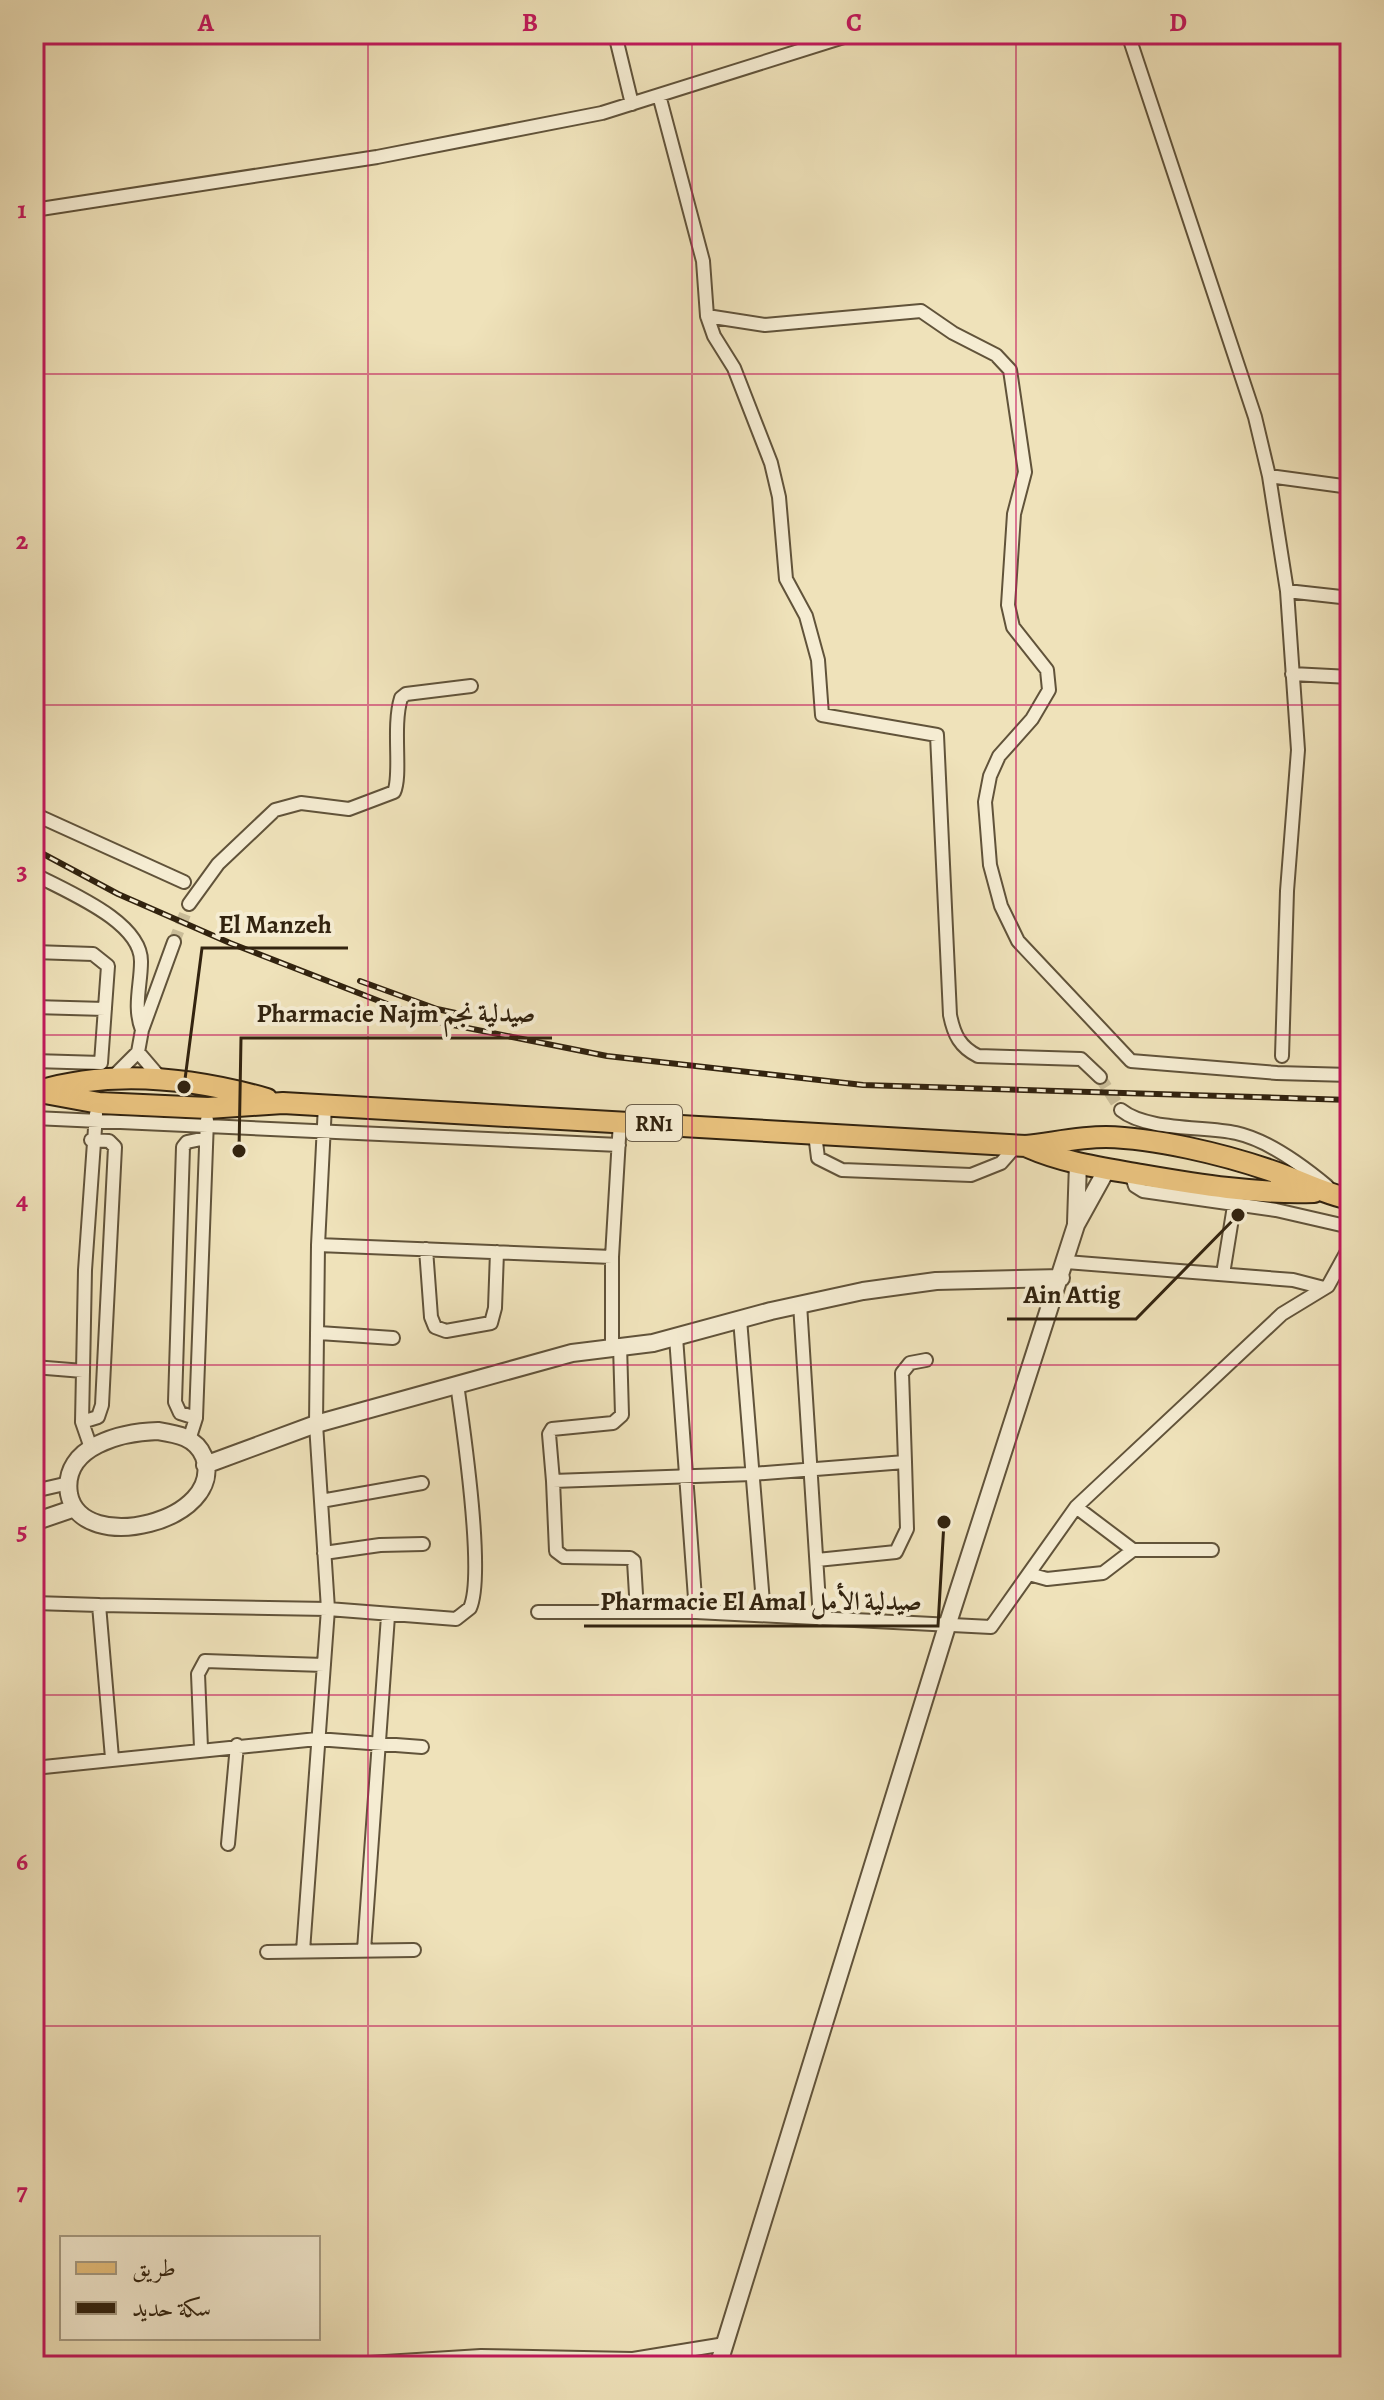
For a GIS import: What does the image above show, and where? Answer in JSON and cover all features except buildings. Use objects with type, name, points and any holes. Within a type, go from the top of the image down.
[{"type":"main road","name":"RN1","points":[[36,1091],[70,1082],[112,1078],[163,1080],[210,1083],[283,1103],[1021,1146],[1109,1137],[1235,1160],[1273,1171],[1318,1192],[1344,1198]]},
{"type":"main road","points":[[96,1112],[99,1090],[112,1078]]},
{"type":"main road","points":[[207,1124],[214,1097],[210,1083]]},
{"type":"main road","name":"RN1","points":[[36,1091],[96,1112],[207,1124],[283,1103]]},
{"type":"main road","points":[[1104,1168],[1095,1152],[1098,1144],[1109,1137]]},
{"type":"main road","name":"RN1","points":[[1021,1146],[1078,1163],[1234,1198],[1318,1192]]},
{"type":"main road","points":[[1234,1198],[1246,1180],[1235,1160]]},
{"type":"street","points":[[615,34],[632,104]]},
{"type":"street","points":[[34,210],[377,157],[632,104],[853,34]]},
{"type":"street","points":[[1128,34],[1255,417],[1269,476],[1287,591],[1297,771],[1287,891],[1282,1056]]},
{"type":"street","points":[[659,95],[703,261],[707,316],[714,336],[734,368],[771,463],[779,497],[786,579],[806,616],[818,660],[822,715],[937,735],[950,1007],[958,1039],[967,1051],[978,1056],[1081,1059],[1100,1077]]},
{"type":"street","points":[[707,316],[765,325],[921,311],[1004,362],[1013,379],[1025,458],[1014,514],[1008,605],[1013,627],[1047,670],[1049,690],[1032,719],[999,756],[987,788],[990,865],[1010,929],[1029,955],[1131,1061],[1277,1073],[1350,1075]]},
{"type":"street","points":[[1269,476],[1350,487]]},
{"type":"street","points":[[1287,591],[1350,598]]},
{"type":"street","points":[[1292,674],[1350,677]]},
{"type":"street","points":[[189,904],[218,864],[275,810],[301,803],[349,809],[394,792],[398,782],[395,727],[403,696],[471,686]]},
{"type":"street","points":[[34,814],[184,882]]},
{"type":"street","points":[[34,874],[115,919],[133,934],[141,950],[137,1004],[142,1030]]},
{"type":"street","points":[[112,1078],[138,1052],[142,1030],[174,942]]},
{"type":"street","points":[[34,952],[88,953],[102,959],[108,966],[101,1063],[34,1061]]},
{"type":"street","points":[[34,1007],[105,1009]]},
{"type":"street","points":[[138,1052],[163,1080]]},
{"type":"street","points":[[303,1951],[328,1609],[316,1424],[318,1245],[325,1105]]},
{"type":"street","points":[[1121,1110],[1137,1120],[1220,1131],[1257,1141],[1311,1173],[1344,1198]]},
{"type":"street","points":[[34,1118],[96,1112],[91,1140],[85,1270],[82,1422],[91,1448]]},
{"type":"street","points":[[620,1121],[612,1257],[622,1415],[613,1423],[552,1429],[549,1434],[556,1551],[564,1557],[630,1558],[634,1561],[637,1611]]},
{"type":"street","points":[[189,1440],[196,1418],[207,1124]]},
{"type":"street","points":[[196,1418],[180,1413],[175,1402],[176,1281],[183,1147],[207,1124],[619,1145]]},
{"type":"street","points":[[1220,1131],[1235,1160]]},
{"type":"street","points":[[815,1134],[818,1158],[842,1170],[971,1175],[1001,1163],[1021,1146]]},
{"type":"street","points":[[82,1422],[94,1420],[101,1413],[115,1147],[109,1141],[91,1140]]},
{"type":"street","points":[[1076,1225],[1078,1163]]},
{"type":"street","points":[[718,2366],[947,1626],[1076,1225],[1104,1168]]},
{"type":"street","points":[[1223,1274],[1234,1198],[1350,1227]]},
{"type":"street","points":[[318,1245],[612,1257]]},
{"type":"street","points":[[538,1612],[696,1612],[991,1627],[1076,1507],[1282,1314],[1334,1279],[1350,1246]]},
{"type":"street","points":[[426,1249],[431,1317],[438,1329],[446,1331],[491,1323],[495,1308],[497,1252]]},
{"type":"street","points":[[85,1270],[107,1271]]},
{"type":"street","points":[[205,1465],[316,1424],[457,1384],[616,1345],[645,1345],[800,1304],[936,1281],[1063,1270],[1223,1274],[1293,1280],[1324,1288]]},
{"type":"street","points":[[176,1281],[199,1282]]},
{"type":"street","points":[[800,1304],[820,1619]]},
{"type":"street","points":[[740,1319],[764,1615]]},
{"type":"street","points":[[319,1333],[393,1338]]},
{"type":"street","points":[[676,1337],[696,1612]]},
{"type":"street","points":[[817,1560],[896,1552],[907,1529],[902,1373],[910,1363],[926,1360]]},
{"type":"street","points":[[34,1367],[83,1371]]},
{"type":"street","points":[[34,1603],[328,1609],[456,1619],[470,1608],[475,1597],[466,1444],[457,1384]]},
{"type":"street","points":[[141,1431],[175,1433],[189,1440],[200,1450],[205,1465],[205,1480],[194,1499],[155,1522],[130,1526],[104,1525],[85,1518],[75,1508],[69,1483],[74,1468],[91,1448],[107,1439],[141,1431]]},
{"type":"street","points":[[553,1481],[813,1471],[905,1462]]},
{"type":"street","points":[[34,1491],[69,1483]]},
{"type":"street","points":[[321,1501],[422,1483]]},
{"type":"street","points":[[1076,1507],[1133,1550],[1212,1550]]},
{"type":"street","points":[[34,1522],[75,1508]]},
{"type":"street","points":[[324,1553],[380,1545],[423,1544]]},
{"type":"street","points":[[1029,1574],[1047,1579],[1103,1573],[1133,1550]]},
{"type":"street","points":[[99,1605],[112,1758]]},
{"type":"street","points":[[364,1950],[388,1616]]},
{"type":"street","points":[[201,1748],[198,1674],[205,1661],[324,1665]]},
{"type":"street","points":[[34,1768],[201,1748],[317,1739],[422,1747]]},
{"type":"street","points":[[228,1844],[237,1745]]},
{"type":"street","points":[[267,1952],[414,1950]]},
{"type":"street","points":[[321,2366],[481,2356],[633,2359],[725,2344]]},
{"type":"tunnel","points":[[174,942],[189,904]]},
{"type":"tunnel","points":[[1100,1077],[1121,1110]]},
{"type":"railway","points":[[34,849],[118,894],[230,943],[428,1020],[607,1056],[863,1085],[1350,1100]]},
{"type":"railway","points":[[360,981],[437,1009],[474,1017]]},
{"type":"place","name":"El Manzeh","points":[[184,1087]]},
{"type":"place","name":"Pharmacie Najm صيدلية نجم","points":[[239,1151]]},
{"type":"place","name":"Ain Attig","points":[[1238,1215]]},
{"type":"place","name":"Pharmacie El Amal صيدلية الأمل","points":[[944,1522]]}]
